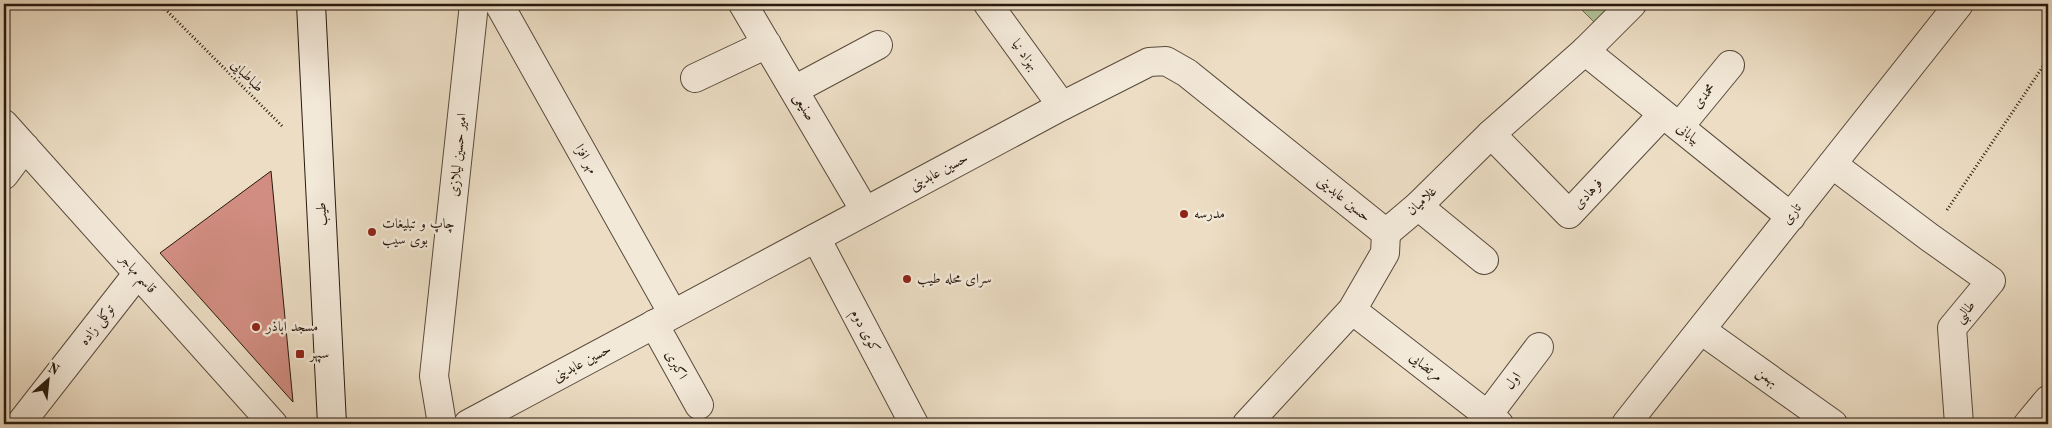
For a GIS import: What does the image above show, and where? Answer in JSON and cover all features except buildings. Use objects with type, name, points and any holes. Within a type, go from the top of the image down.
[{"type":"street","name":"طیب","points":[[311,4],[332,424]]},
{"type":"street","name":"صنیعی","points":[[742,4],[866,211]]},
{"type":"street","name":"بهزاد نیا","points":[[988,4],[1062,106]]},
{"type":"street","name":"غلامیان","points":[[1386,233],[1418,206],[1491,134],[1584,52],[1632,4]]},
{"type":"street","name":"تاری","points":[[1626,424],[1959,4]]},
{"type":"street","name":"مهر افزا","points":[[483,5],[663,319]]},
{"type":"street","name":"امیر حسین لیلازی","points":[[442,424],[434,376],[483,5]]},
{"type":"street","points":[[695,78],[767,44]]},
{"type":"street","points":[[794,90],[878,45]]},
{"type":"street","name":"بیابانی","points":[[1584,52],[1790,216]]},
{"type":"street","name":"حسین عابدینی","points":[[468,424],[1062,106],[1149,62],[1166,61],[1187,73],[1386,233]]},
{"type":"street","name":"محمدی","points":[[1671,121],[1730,65]]},
{"type":"street","name":"فرهادی","points":[[1491,134],[1570,214],[1671,121]]},
{"type":"street","name":"قاسم مهاجر","points":[[4,124],[273,424]]},
{"type":"street","points":[[4,175],[25,147]]},
{"type":"street","name":"طالبی","points":[[1832,164],[1991,281],[1952,328],[1959,424]]},
{"type":"street","points":[[1418,206],[1484,260]]},
{"type":"street","points":[[1247,424],[1352,310],[1386,253],[1386,233]]},
{"type":"street","name":"کوی دوم","points":[[816,238],[914,424]]},
{"type":"street","name":"توکلی زاده","points":[[20,424],[138,273]]},
{"type":"street","name":"مرتضایی","points":[[1352,310],[1493,420]]},
{"type":"street","name":"اکبری","points":[[663,319],[699,405]]},
{"type":"street","name":"بهمن","points":[[1701,330],[1833,424]]},
{"type":"street","name":"اول","points":[[1493,420],[1539,347]]},
{"type":"street","points":[[2028,424],[2048,400]]},
{"type":"path","name":"طباطبایی","points":[[160,4],[319,164]]},
{"type":"path","points":[[1929,237],[2048,59]]},
{"type":"green space","points":[[1576,4],[1616,4],[1598,26]]},
{"type":"place","name":"مدرسه","points":[[1184,214]]},
{"type":"place","name":"چاپ و تبلیغات بوی سیب","points":[[372,232]]},
{"type":"place","name":"سرای محله طیب","points":[[907,279]]},
{"type":"place","name":"مسجد اباذر","points":[[256,327]]},
{"type":"place","name":"سپهر","points":[[300,354]]}]
